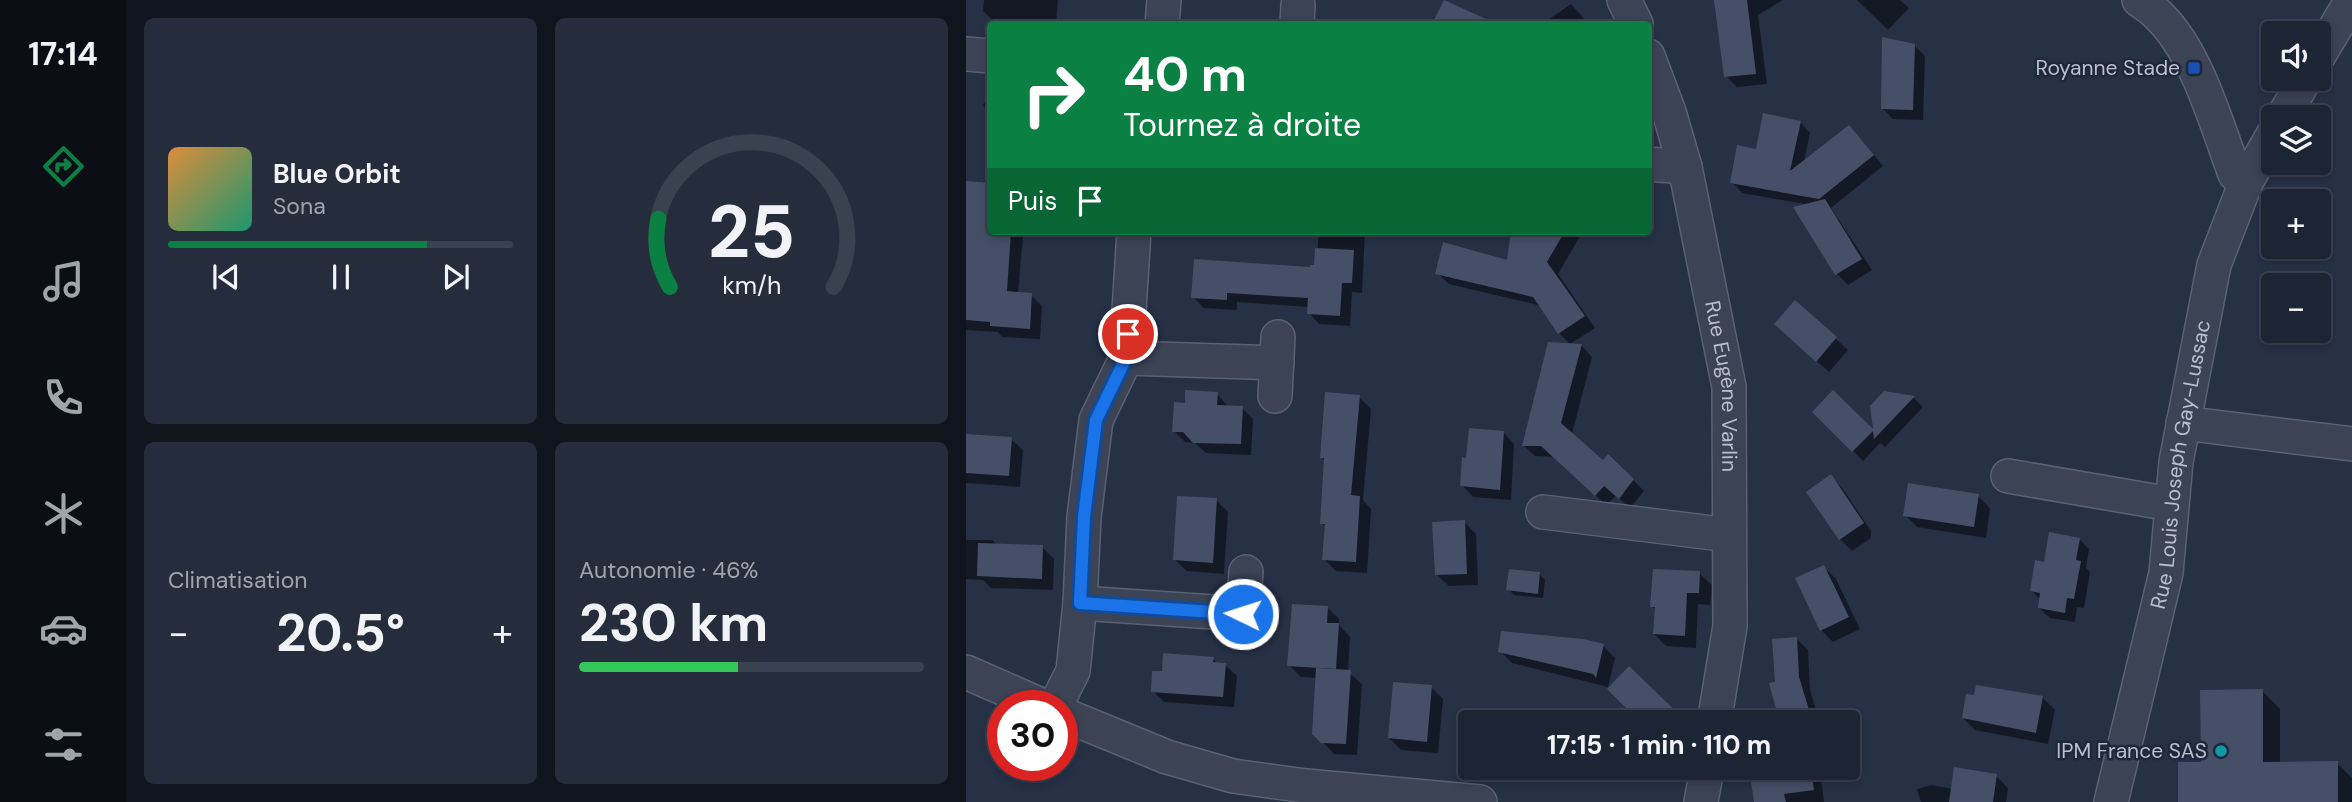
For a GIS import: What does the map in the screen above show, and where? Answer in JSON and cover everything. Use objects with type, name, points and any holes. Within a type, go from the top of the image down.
[{"type":"street","points":[[1162,21],[1164,0]]},
{"type":"street","points":[[1624,0],[1634,21]]},
{"type":"street","points":[[2139,0],[2160,16],[2179,39],[2194,68],[2235,174],[2246,182]]},
{"type":"street","points":[[2331,38],[2349,12]]},
{"type":"street","points":[[966,54],[987,56]]},
{"type":"street","name":"Rue Eugène Varlin","points":[[1652,66],[1670,112],[1685,167],[1729,387],[1730,626],[1716,710]]},
{"type":"street","name":"Rue Louis Joseph Gay-Lussac","points":[[2111,802],[2166,573],[2176,462],[2214,265],[2246,182],[2261,156]]},
{"type":"street","points":[[1652,164],[1685,167]]},
{"type":"street","points":[[1064,690],[1073,671],[1080,603],[1084,517],[1096,420],[1126,358],[1133,235]]},
{"type":"street","points":[[1126,358],[1278,350],[1275,396]]},
{"type":"street","points":[[2183,423],[2352,444]]},
{"type":"street","points":[[2008,476],[2172,504]]},
{"type":"street","points":[[1543,512],[1730,535]]},
{"type":"street","points":[[1080,603],[1243,614],[1245,572]]},
{"type":"street","points":[[966,672],[1007,690]]},
{"type":"street","points":[[1078,721],[1167,757],[1233,776],[1306,786],[1480,802]]},
{"type":"street","points":[[1701,802],[1705,780]]},
{"type":"building","points":[[1444,0],[1490,21],[1434,21]]},
{"type":"building","points":[[1714,0],[1747,0],[1756,74],[1724,77]]},
{"type":"building","points":[[1882,37],[1915,44],[1913,110],[1881,109]]},
{"type":"building","points":[[1763,113],[1801,121],[1790,171],[1849,125],[1874,155],[1819,199],[1730,183],[1737,145],[1756,149]]},
{"type":"building","points":[[966,181],[987,183],[987,235],[1011,235],[1007,291],[1032,293],[1030,329],[990,326],[990,322],[966,320]]},
{"type":"building","points":[[1825,199],[1862,259],[1835,275],[1793,207]]},
{"type":"building","points":[[1510,235],[1563,235],[1547,262],[1585,316],[1558,334],[1533,297],[1435,274],[1443,242],[1507,260]]},
{"type":"building","points":[[1315,248],[1354,250],[1352,283],[1342,283],[1340,316],[1307,314],[1308,298],[1227,293],[1227,300],[1191,298],[1194,259],[1310,267],[1314,265]]},
{"type":"building","points":[[1795,300],[1837,337],[1816,362],[1774,324]]},
{"type":"building","points":[[1548,342],[1582,344],[1561,423],[1603,460],[1608,454],[1634,479],[1619,499],[1604,486],[1595,496],[1541,446],[1522,446]]},
{"type":"building","points":[[1185,390],[1218,392],[1217,405],[1243,406],[1241,444],[1193,443],[1183,432],[1172,432],[1174,402],[1185,403]]},
{"type":"building","points":[[1833,390],[1873,429],[1870,406],[1884,391],[1915,396],[1874,439],[1873,431],[1852,452],[1812,412]]},
{"type":"building","points":[[1325,392],[1360,395],[1351,495],[1360,496],[1356,562],[1322,560],[1325,524],[1320,524],[1324,458],[1320,458]]},
{"type":"building","points":[[1469,428],[1504,431],[1500,490],[1460,486],[1462,457],[1466,458]]},
{"type":"building","points":[[966,434],[1012,437],[1009,476],[966,473]]},
{"type":"building","points":[[1831,474],[1864,523],[1839,540],[1806,492]]},
{"type":"building","points":[[1908,483],[1979,494],[1974,527],[1903,516]]},
{"type":"building","points":[[1177,496],[1217,498],[1213,563],[1173,560]]},
{"type":"building","points":[[1465,520],[1467,574],[1435,575],[1432,522]]},
{"type":"building","points":[[2049,532],[2080,538],[2076,560],[2081,561],[2074,599],[2067,598],[2065,613],[2038,608],[2040,593],[2030,591],[2035,560],[2044,562]]},
{"type":"building","points":[[978,543],[1043,545],[1042,579],[977,576]]},
{"type":"building","points":[[1824,565],[1849,617],[1820,631],[1795,578]]},
{"type":"building","points":[[1509,569],[1540,572],[1538,594],[1506,590]]},
{"type":"building","points":[[1653,569],[1700,571],[1699,593],[1687,593],[1685,636],[1653,634],[1655,607],[1650,607]]},
{"type":"building","points":[[1292,604],[1328,606],[1327,623],[1339,623],[1336,669],[1287,666]]},
{"type":"building","points":[[1501,631],[1583,639],[1604,644],[1596,678],[1593,674],[1498,652]]},
{"type":"building","points":[[1797,637],[1799,677],[1809,710],[1776,710],[1769,683],[1775,682],[1772,639]]},
{"type":"building","points":[[1163,653],[1214,657],[1213,662],[1226,663],[1223,697],[1151,692],[1152,671],[1162,671]]},
{"type":"building","points":[[1629,666],[1675,710],[1628,710],[1607,689]]},
{"type":"building","points":[[1316,668],[1351,670],[1346,744],[1321,743],[1312,734]]},
{"type":"building","points":[[1393,682],[1432,685],[1427,742],[1388,738]]},
{"type":"building","points":[[1976,685],[2043,696],[2036,733],[1962,718],[1966,694],[1974,695]]},
{"type":"building","name":"IPM France SAS","points":[[2263,689],[2263,762],[2338,761],[2338,802],[2178,802],[2178,762],[2201,762],[2200,690]]},
{"type":"building","points":[[1954,767],[1997,774],[1993,802],[1949,802]]},
{"type":"building","points":[[1751,780],[1813,780],[1814,790],[1784,794],[1786,802],[1754,802]]},
{"type":"place","name":"Royanne Stade","points":[[2194,68]]},
{"type":"place","name":"IPM France SAS","points":[[2221,751]]},
{"type":"route","points":[[1128,334],[1126,358],[1096,420],[1084,517],[1080,603],[1243,614]]}]
